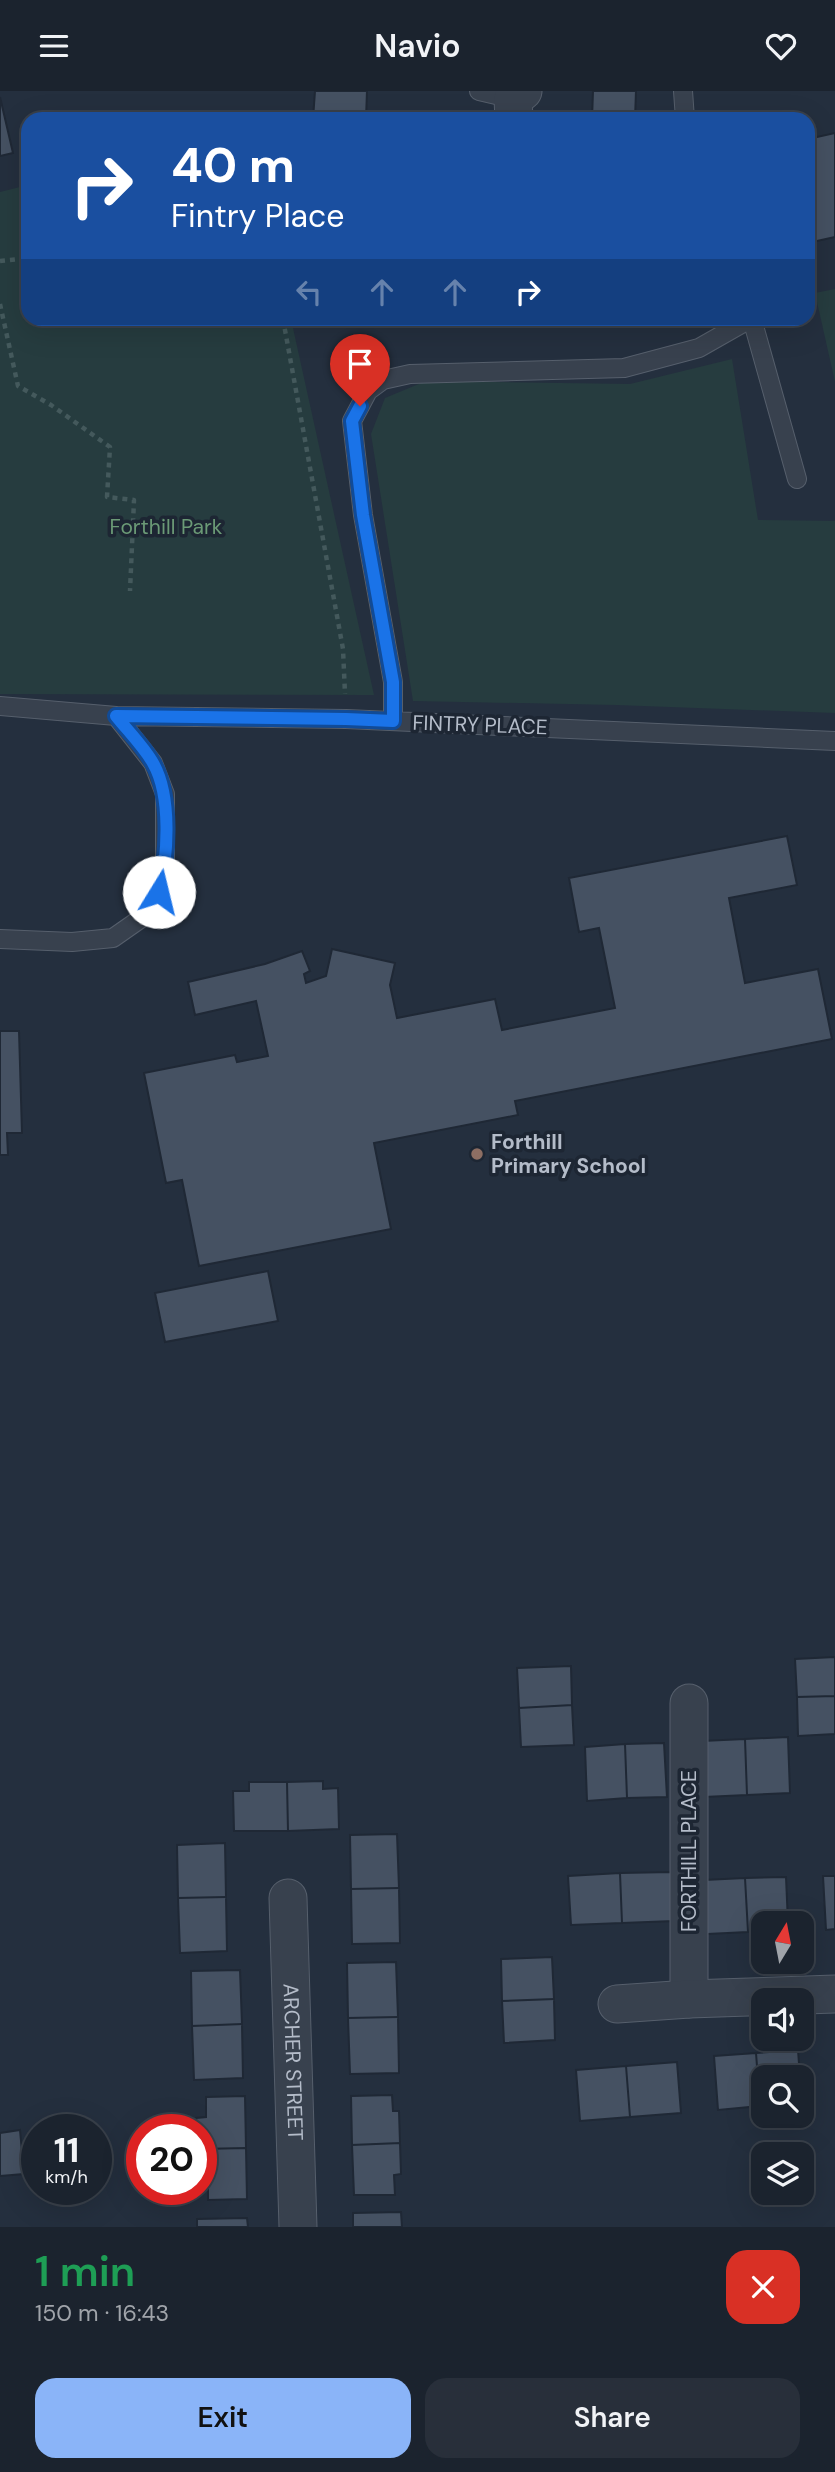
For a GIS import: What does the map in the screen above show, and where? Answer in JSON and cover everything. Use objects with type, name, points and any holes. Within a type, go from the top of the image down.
[{"type":"street","name":"FORTHILL PLACE","points":[[689,1703],[689,1999]]},
{"type":"street","name":"ARCHER STREET","points":[[288,1898],[298,2227]]},
{"type":"street","points":[[617,2004],[835,1994]]},
{"type":"lane","points":[[683,91],[684,112]]},
{"type":"lane","points":[[393,721],[393,682],[363,515],[352,421],[368,391],[383,380],[410,374],[624,368],[699,348],[738,326]]},
{"type":"lane","points":[[753,326],[797,479]]},
{"type":"lane","name":"FINTRY PLACE","points":[[0,706],[116,716],[346,719],[835,741]]},
{"type":"lane","points":[[0,939],[72,942],[113,938],[143,917],[159,892],[165,870],[165,794],[153,763],[116,716]]},
{"type":"path","points":[[0,261],[21,259]]},
{"type":"path","points":[[0,304],[18,386],[51,405],[110,447],[107,498],[135,500],[130,591]]},
{"type":"path","points":[[284,326],[343,649],[346,719]]},
{"type":"green space","name":"Forthill Park","points":[[21,187],[21,326],[293,326],[374,695],[0,694],[0,192]]},
{"type":"green space","points":[[835,289],[835,382],[815,293]]},
{"type":"green space","points":[[732,359],[758,520],[835,521],[835,713],[413,701],[371,434],[385,398],[426,381],[630,384]]},
{"type":"building","points":[[315,91],[367,91],[366,112],[314,112]]},
{"type":"building","points":[[593,91],[636,91],[635,112],[592,112]]},
{"type":"building","points":[[0,97],[13,153],[0,156]]},
{"type":"building","points":[[835,133],[835,237],[815,241],[815,137]]},
{"type":"building","points":[[787,836],[797,885],[729,898],[745,983],[818,969],[832,1039],[515,1101],[518,1115],[374,1143],[391,1229],[199,1266],[182,1180],[166,1183],[144,1073],[235,1055],[237,1062],[268,1056],[256,1001],[195,1015],[188,982],[265,964],[302,951],[310,971],[304,974],[306,983],[326,976],[332,949],[395,963],[390,985],[397,1018],[495,999],[502,1030],[615,1008],[599,928],[579,932],[569,878]]},
{"type":"building","points":[[0,1031],[19,1031],[22,1133],[7,1133],[8,1155],[0,1155]]},
{"type":"building","points":[[268,1271],[278,1321],[165,1342],[155,1293]]},
{"type":"building","points":[[835,1657],[835,1696],[797,1697],[795,1659]]},
{"type":"building","points":[[571,1666],[572,1705],[519,1708],[517,1668]]},
{"type":"building","points":[[835,1696],[835,1734],[798,1736],[797,1697]]},
{"type":"building","points":[[572,1705],[574,1745],[521,1747],[519,1708]]},
{"type":"building","points":[[788,1737],[790,1793],[747,1795],[745,1739]]},
{"type":"building","points":[[745,1739],[747,1795],[704,1797],[702,1741]]},
{"type":"building","points":[[664,1743],[667,1797],[627,1798],[625,1744]]},
{"type":"building","points":[[625,1744],[627,1798],[587,1801],[585,1747]]},
{"type":"building","points":[[323,1781],[323,1789],[338,1788],[339,1829],[288,1831],[287,1782]]},
{"type":"building","points":[[249,1782],[287,1782],[288,1831],[234,1831],[233,1791],[249,1791]]},
{"type":"building","points":[[397,1834],[399,1888],[351,1889],[350,1835]]},
{"type":"building","points":[[225,1843],[226,1897],[178,1898],[177,1845]]},
{"type":"building","points":[[672,1872],[674,1921],[622,1923],[620,1873]]},
{"type":"building","points":[[620,1873],[622,1923],[571,1925],[568,1876]]},
{"type":"building","points":[[823,1876],[835,1876],[835,1929],[826,1930]]},
{"type":"building","points":[[786,1877],[787,1911],[751,1911],[751,1932],[748,1932],[745,1878]]},
{"type":"building","points":[[745,1878],[748,1932],[707,1934],[704,1880]]},
{"type":"building","points":[[399,1888],[400,1943],[352,1944],[351,1889]]},
{"type":"building","points":[[226,1897],[227,1951],[180,1953],[178,1898]]},
{"type":"building","points":[[552,1957],[554,1999],[502,2001],[501,1959]]},
{"type":"building","points":[[396,1962],[398,2017],[348,2018],[347,1963]]},
{"type":"building","points":[[240,1970],[242,2024],[192,2026],[191,1971]]},
{"type":"building","points":[[554,1999],[555,2040],[504,2043],[502,2001]]},
{"type":"building","points":[[398,2017],[399,2073],[350,2074],[348,2018]]},
{"type":"building","points":[[242,2024],[243,2078],[194,2080],[192,2026]]},
{"type":"building","points":[[798,2051],[799,2065],[757,2065],[756,2053]]},
{"type":"building","points":[[756,2053],[757,2065],[751,2065],[751,2107],[718,2110],[714,2056]]},
{"type":"building","points":[[677,2062],[681,2113],[630,2117],[626,2066]]},
{"type":"building","points":[[626,2066],[630,2117],[580,2121],[576,2070]]},
{"type":"building","points":[[392,2095],[393,2111],[399,2111],[400,2143],[352,2145],[351,2096]]},
{"type":"building","points":[[245,2096],[246,2148],[217,2149],[217,2114],[206,2114],[206,2097]]},
{"type":"building","points":[[20,2130],[21,2174],[0,2176],[0,2133]]},
{"type":"building","points":[[400,2143],[401,2174],[394,2175],[395,2195],[354,2195],[352,2145]]},
{"type":"building","points":[[246,2148],[247,2199],[217,2200],[217,2149]]},
{"type":"building","points":[[401,2212],[402,2227],[353,2227],[353,2213]]},
{"type":"building","points":[[247,2218],[248,2227],[197,2227],[197,2219]]},
{"type":"place","name":"Forthill Primary School","points":[[477,1154]]},
{"type":"route","points":[[159,892],[165,870],[165,794],[153,763],[116,716],[393,721],[393,682],[363,515],[352,421],[360,406]]}]
